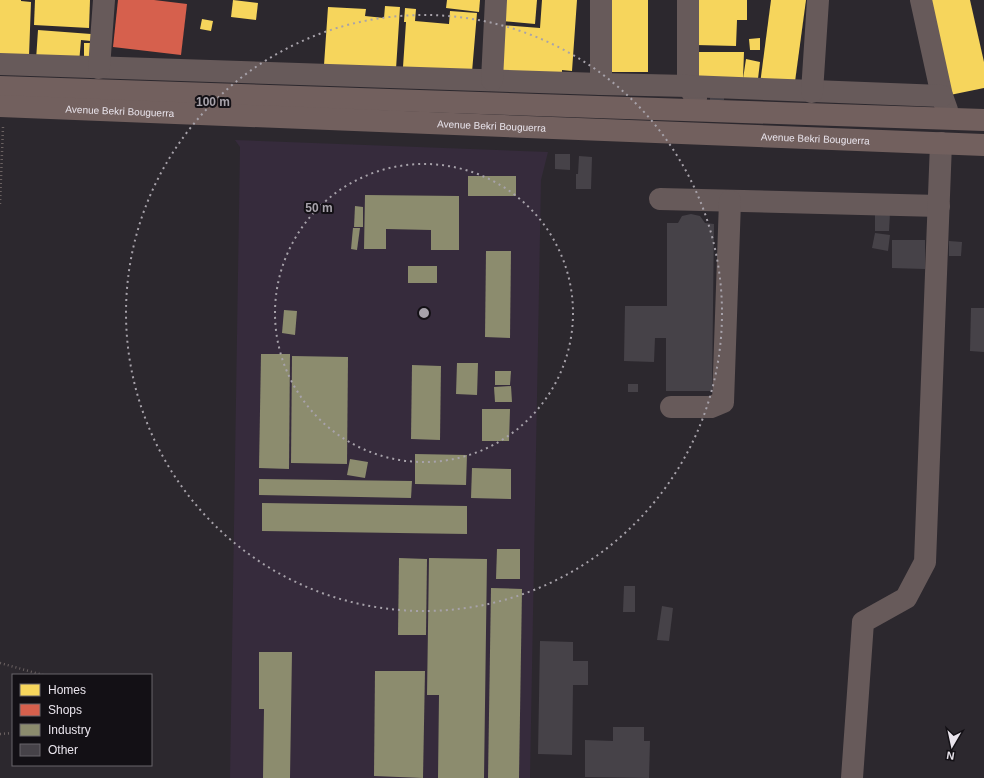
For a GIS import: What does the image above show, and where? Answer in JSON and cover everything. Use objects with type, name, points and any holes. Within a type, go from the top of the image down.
[{"type":"highway","name":"Avenue Bekri Bouguerra","points":[[1,100],[704,111],[984,120]]},
{"type":"highway","name":"Avenue Bekri Bouguerra","points":[[1,100],[984,145]]},
{"type":"street","points":[[99,68],[104,0]]},
{"type":"street","points":[[492,80],[496,0]]},
{"type":"street","points":[[601,0],[601,84]]},
{"type":"street","points":[[688,0],[688,86],[704,111]]},
{"type":"street","points":[[812,92],[818,0]]},
{"type":"street","points":[[921,0],[942,96],[950,119]]},
{"type":"street","points":[[0,64],[688,86],[942,96]]},
{"type":"street","points":[[852,778],[863,622],[906,598],[925,562],[941,143]]},
{"type":"street","points":[[660,199],[939,206]]},
{"type":"street","points":[[671,407],[711,407],[723,402],[730,201]]},
{"type":"path","points":[[0,204],[1,100]]},
{"type":"path","points":[[0,662],[40,674]]},
{"type":"path","points":[[0,734],[12,733]]},
{"type":"shaded area","points":[[235,140],[548,152],[541,180],[530,778],[230,778],[240,147]]},
{"type":"building: Homes","points":[[0,0],[21,0],[31,2],[29,56],[0,55]]},
{"type":"building: Homes","points":[[35,0],[90,0],[89,28],[34,25]]},
{"type":"building: Homes","points":[[233,0],[258,3],[256,20],[231,17]]},
{"type":"building: Homes","points":[[447,0],[480,0],[479,12],[446,8]]},
{"type":"building: Homes","points":[[504,0],[537,0],[535,24],[502,21]]},
{"type":"building: Homes","points":[[542,0],[577,0],[572,71],[562,70],[562,74],[497,74],[500,25],[540,28]]},
{"type":"building: Homes","points":[[610,0],[648,0],[648,72],[610,72]]},
{"type":"building: Homes","points":[[696,0],[747,0],[747,20],[737,20],[736,46],[696,45]]},
{"type":"building: Homes","points":[[771,0],[806,0],[794,89],[760,84]]},
{"type":"building: Homes","points":[[928,0],[970,0],[984,62],[984,88],[950,95]]},
{"type":"building: Homes","points":[[385,6],[400,7],[396,69],[324,65],[328,7],[366,9],[365,16],[384,18]]},
{"type":"building: Homes","points":[[405,8],[416,9],[415,21],[449,24],[450,11],[477,13],[472,72],[403,67],[406,22],[404,22]]},
{"type":"building: Homes","points":[[202,19],[213,21],[211,31],[200,29]]},
{"type":"building: Homes","points":[[38,30],[91,34],[91,41],[81,40],[79,63],[36,60]]},
{"type":"building: Homes","points":[[760,38],[760,50],[750,50],[749,39]]},
{"type":"building: Homes","points":[[84,43],[92,43],[92,60],[84,60]]},
{"type":"building: Homes","points":[[698,52],[744,52],[743,79],[746,59],[760,62],[757,87],[698,80]]},
{"type":"building: Shops","points":[[118,0],[154,0],[187,4],[181,55],[113,47]]},
{"type":"building: Industry","points":[[468,176],[516,176],[516,196],[468,196]]},
{"type":"building: Industry","points":[[365,195],[459,196],[459,250],[431,250],[431,230],[386,229],[386,249],[364,249]]},
{"type":"building: Industry","points":[[355,206],[363,207],[363,227],[354,227]]},
{"type":"building: Industry","points":[[353,228],[360,228],[357,250],[351,249]]},
{"type":"building: Industry","points":[[486,251],[511,251],[510,338],[485,337]]},
{"type":"building: Industry","points":[[408,266],[437,266],[437,283],[408,283]]},
{"type":"building: Industry","points":[[284,310],[297,311],[295,335],[282,333]]},
{"type":"building: Industry","points":[[261,354],[290,354],[289,469],[259,468]]},
{"type":"building: Industry","points":[[292,356],[348,357],[347,464],[291,463]]},
{"type":"building: Industry","points":[[457,363],[478,363],[477,395],[456,394]]},
{"type":"building: Industry","points":[[412,365],[441,366],[440,440],[411,439]]},
{"type":"building: Industry","points":[[495,371],[511,371],[510,385],[495,385]]},
{"type":"building: Industry","points":[[511,386],[512,402],[495,402],[494,387]]},
{"type":"building: Industry","points":[[482,409],[510,409],[509,441],[482,441]]},
{"type":"building: Industry","points":[[415,454],[467,455],[466,485],[415,484]]},
{"type":"building: Industry","points":[[350,459],[368,462],[365,478],[347,475]]},
{"type":"building: Industry","points":[[472,468],[511,469],[511,499],[471,498]]},
{"type":"building: Industry","points":[[259,479],[412,481],[411,498],[259,495]]},
{"type":"building: Industry","points":[[262,503],[467,506],[467,534],[262,531]]},
{"type":"building: Industry","points":[[497,549],[520,549],[520,579],[496,579]]},
{"type":"building: Industry","points":[[399,558],[427,559],[426,635],[398,635]]},
{"type":"building: Industry","points":[[429,558],[487,559],[484,778],[438,778],[439,695],[427,695]]},
{"type":"building: Industry","points":[[491,588],[522,589],[519,778],[488,778]]},
{"type":"building: Industry","points":[[259,652],[292,652],[290,778],[263,778],[264,709],[259,709]]},
{"type":"building: Industry","points":[[375,671],[425,671],[423,778],[374,776]]},
{"type":"building: Other","points":[[710,89],[724,89],[724,100],[710,100]]},
{"type":"building: Other","points":[[555,154],[570,154],[570,170],[555,169]]},
{"type":"building: Other","points":[[579,156],[592,157],[591,189],[576,189],[576,174],[578,174]]},
{"type":"building: Other","points":[[875,213],[890,213],[889,231],[875,231]]},
{"type":"building: Other","points":[[691,214],[700,216],[705,223],[714,224],[712,391],[666,391],[666,338],[655,338],[654,362],[624,361],[625,306],[667,306],[667,223],[678,223],[682,216]]},
{"type":"building: Other","points":[[875,233],[890,235],[888,251],[872,248]]},
{"type":"building: Other","points":[[892,240],[925,240],[925,269],[892,268]]},
{"type":"building: Other","points":[[949,241],[962,242],[961,256],[949,256]]},
{"type":"building: Other","points":[[971,308],[984,308],[984,352],[970,351]]},
{"type":"building: Other","points":[[628,384],[638,384],[638,392],[628,392]]},
{"type":"building: Other","points":[[624,586],[635,586],[635,612],[623,612]]},
{"type":"building: Other","points":[[662,606],[673,608],[669,641],[657,640]]},
{"type":"building: Other","points":[[540,641],[573,642],[573,661],[588,661],[588,685],[573,685],[572,755],[538,754]]},
{"type":"building: Other","points":[[613,727],[644,727],[644,741],[650,741],[649,778],[585,777],[585,740],[613,741]]}]
